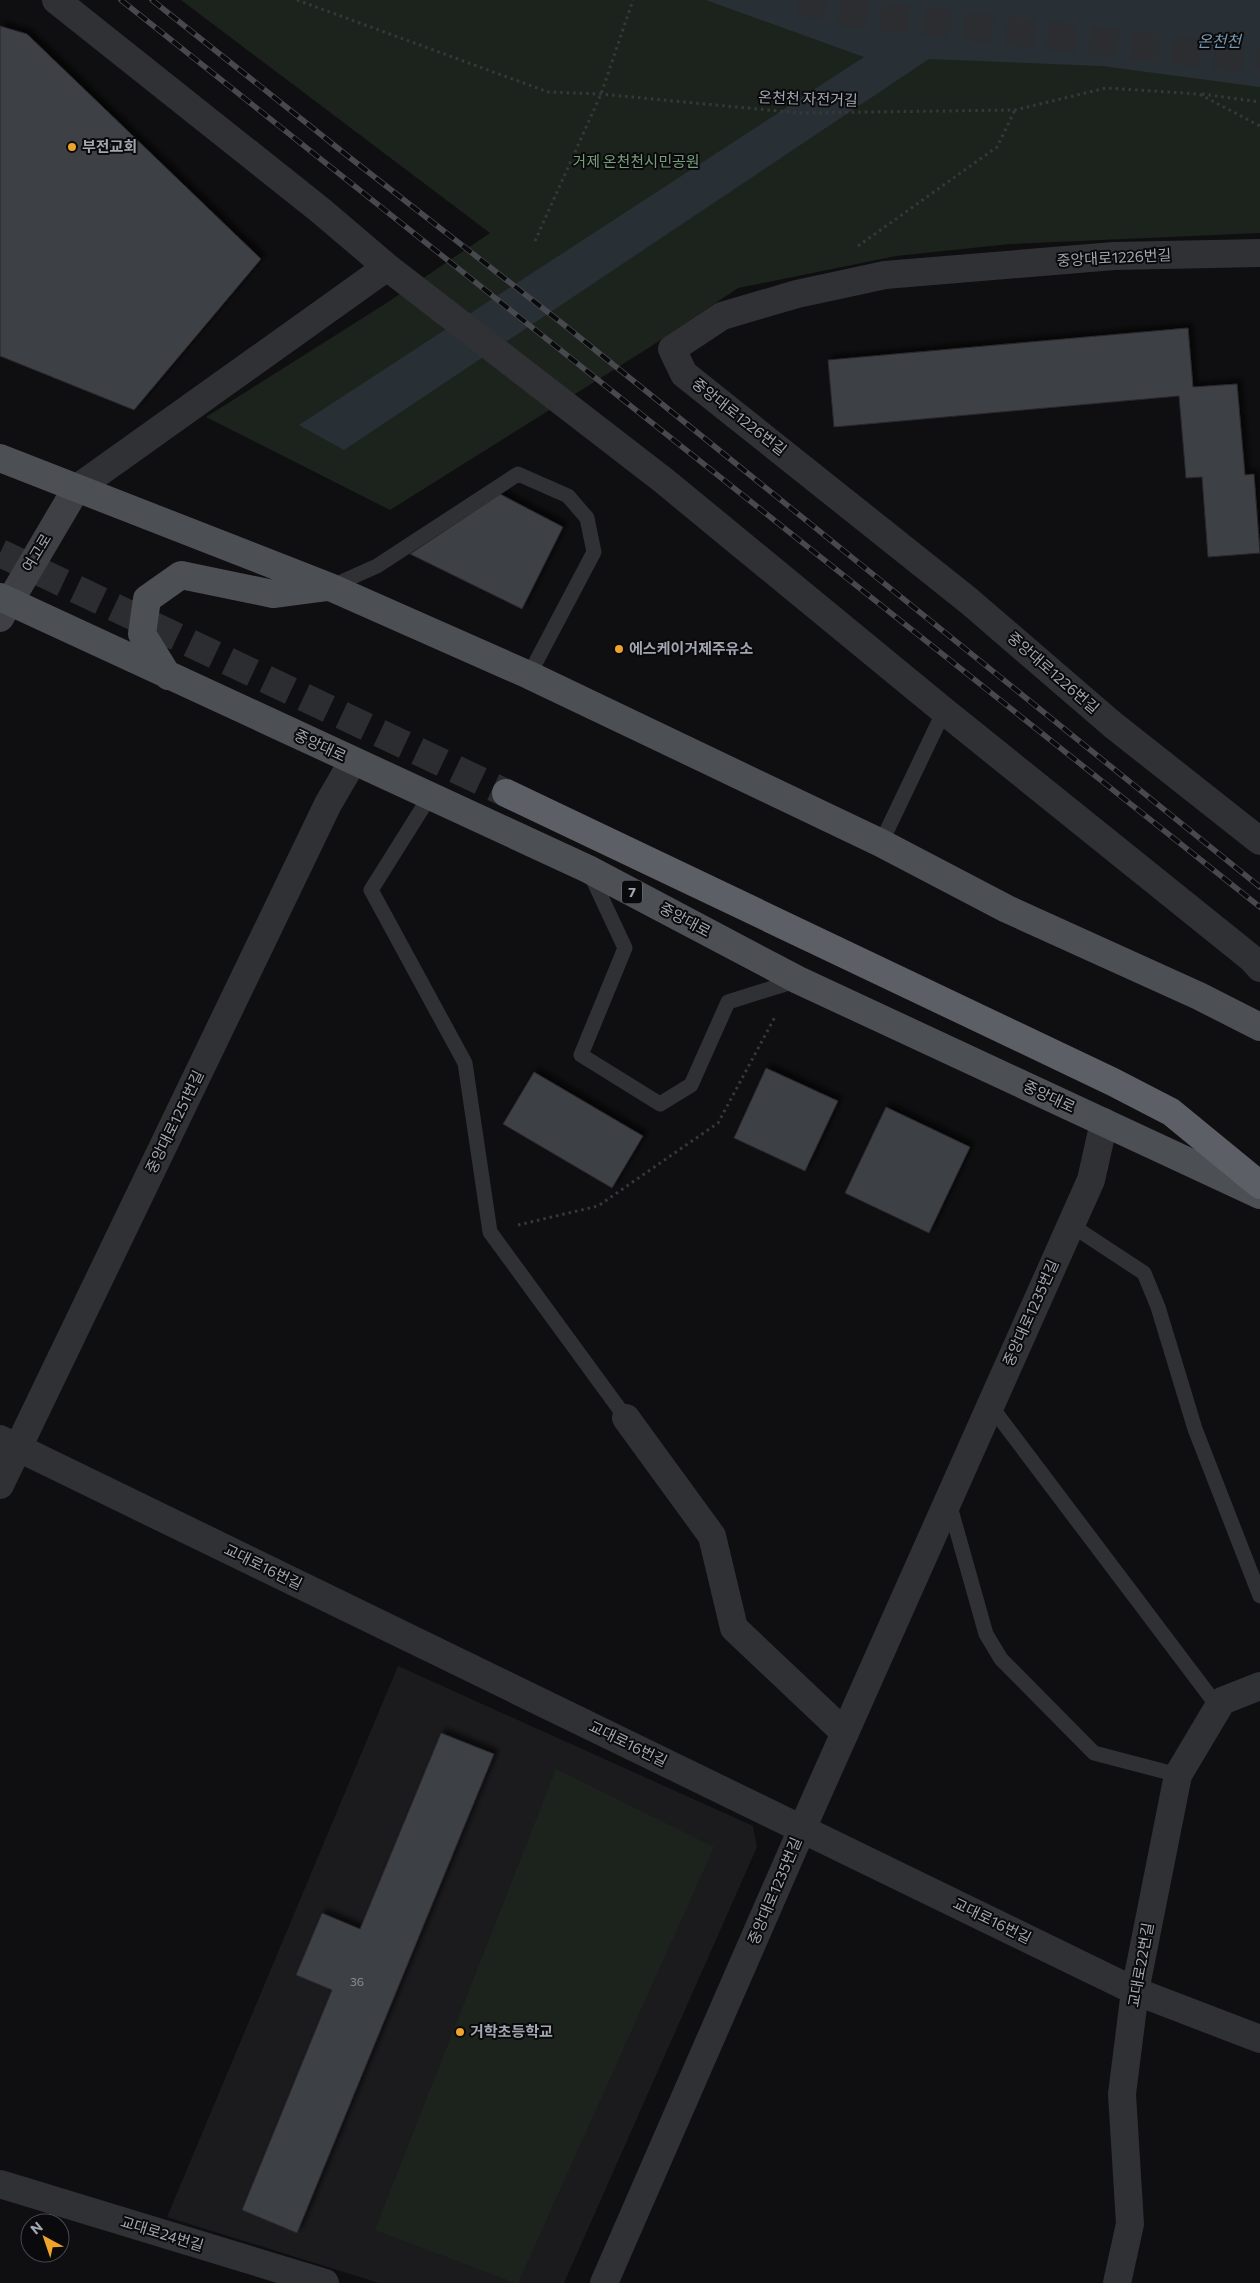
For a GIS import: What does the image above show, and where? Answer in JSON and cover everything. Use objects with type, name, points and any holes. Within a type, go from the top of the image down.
[{"type":"highway","points":[[506,793],[1113,1082],[1171,1112],[1260,1185]]},
{"type":"main road","points":[[0,458],[330,587],[529,675],[881,843],[1007,909],[1199,996],[1260,1027]]},
{"type":"main road","name":"여고로","points":[[3,606],[76,489]]},
{"type":"main road","points":[[168,676],[142,634],[148,599],[181,575],[273,594],[330,587]]},
{"type":"main road","name":"중앙대로","points":[[3,606],[168,676],[588,869],[798,980],[1260,1195]]},
{"type":"street","points":[[56,0],[388,267],[663,480],[944,711],[1243,952],[1260,968]]},
{"type":"street","name":"중앙대로1226번길","points":[[1260,253],[1114,256],[885,275],[797,294],[722,316],[672,349],[684,374],[970,601],[1113,725],[1260,841]]},
{"type":"street","points":[[76,489],[388,267]]},
{"type":"street","name":"중앙대로1251번길","points":[[0,1485],[9,1444],[324,813],[354,761]]},
{"type":"street","name":"중앙대로1235번길","points":[[604,2283],[802,1828],[1091,1180],[1104,1122]]},
{"type":"street","points":[[626,1418],[712,1536],[734,1628],[845,1733]]},
{"type":"street","name":"교대로16번길","points":[[9,1444],[1135,1991],[1260,2039]]},
{"type":"street","name":"교대로22번길","points":[[1117,2283],[1130,2224],[1122,2094],[1135,1991],[1178,1775],[1222,1701],[1260,1686]]},
{"type":"street","name":"교대로24번길","points":[[0,2184],[325,2283]]},
{"type":"lane","points":[[330,587],[377,566],[518,474],[568,496],[586,518],[594,552],[529,675]]},
{"type":"lane","points":[[881,843],[944,711]]},
{"type":"lane","points":[[430,796],[371,890],[465,1063],[490,1232],[626,1418]]},
{"type":"lane","points":[[588,869],[625,948],[581,1055],[660,1104],[691,1085],[728,1002],[798,980]]},
{"type":"lane","points":[[1071,1226],[1144,1273],[1158,1307],[1195,1429],[1260,1596]]},
{"type":"lane","points":[[990,1405],[1218,1707]]},
{"type":"lane","points":[[948,1501],[986,1634],[1001,1659],[1094,1753],[1178,1775]]},
{"type":"path","name":"온천천 자전거길","points":[[297,0],[548,92],[601,94],[799,114],[1015,110],[1106,88],[1199,94],[1260,126]]},
{"type":"path","points":[[536,241],[601,94],[633,0]]},
{"type":"path","points":[[1199,94],[1260,102]]},
{"type":"path","points":[[850,252],[997,147],[1015,110]]},
{"type":"path","points":[[490,1232],[598,1206],[718,1123],[772,1020],[798,980]]},
{"type":"shaded area","name":"거학초등학교","points":[[398,1666],[753,1826],[757,1847],[564,2283],[379,2283],[167,2217]]},
{"type":"green space","name":"거제 온천천시민공원","points":[[181,0],[1260,0],[1260,233],[1010,244],[896,256],[738,288],[650,347],[390,510],[206,417],[385,304],[490,233]]},
{"type":"green space","points":[[556,1769],[714,1847],[518,2283],[515,2283],[375,2230]]},
{"type":"water","name":"온천천","points":[[706,0],[1260,0],[1260,87],[1102,66],[929,59],[344,450],[299,425],[864,57]]},
{"type":"building","name":"부전교회","points":[[0,26],[27,34],[261,259],[134,410],[0,356]]},
{"type":"building","points":[[1188,328],[1193,387],[1237,384],[1245,475],[1254,474],[1260,553],[1208,557],[1202,477],[1186,478],[1179,396],[834,427],[828,360]]},
{"type":"building","points":[[500,494],[563,527],[522,609],[410,554]]},
{"type":"building","points":[[766,1068],[838,1101],[805,1171],[734,1138]]},
{"type":"building","points":[[534,1072],[643,1136],[612,1188],[503,1124]]},
{"type":"building","points":[[886,1107],[970,1147],[929,1233],[845,1193]]},
{"type":"building","points":[[441,1733],[494,1754],[297,2233],[242,2210],[332,1990],[296,1975],[322,1913],[360,1929]]},
{"type":"tunnel","points":[[799,0],[837,11],[1260,60]]},
{"type":"tunnel","points":[[0,553],[506,793]]},
{"type":"railway","points":[[121,0],[1260,907]]},
{"type":"railway","points":[[152,0],[563,324],[1260,887]]},
{"type":"place","name":"부전교회","points":[[72,147]]},
{"type":"place","name":"에스케이거제주유소","points":[[619,649]]},
{"type":"place","name":"거학초등학교","points":[[460,2032]]}]
